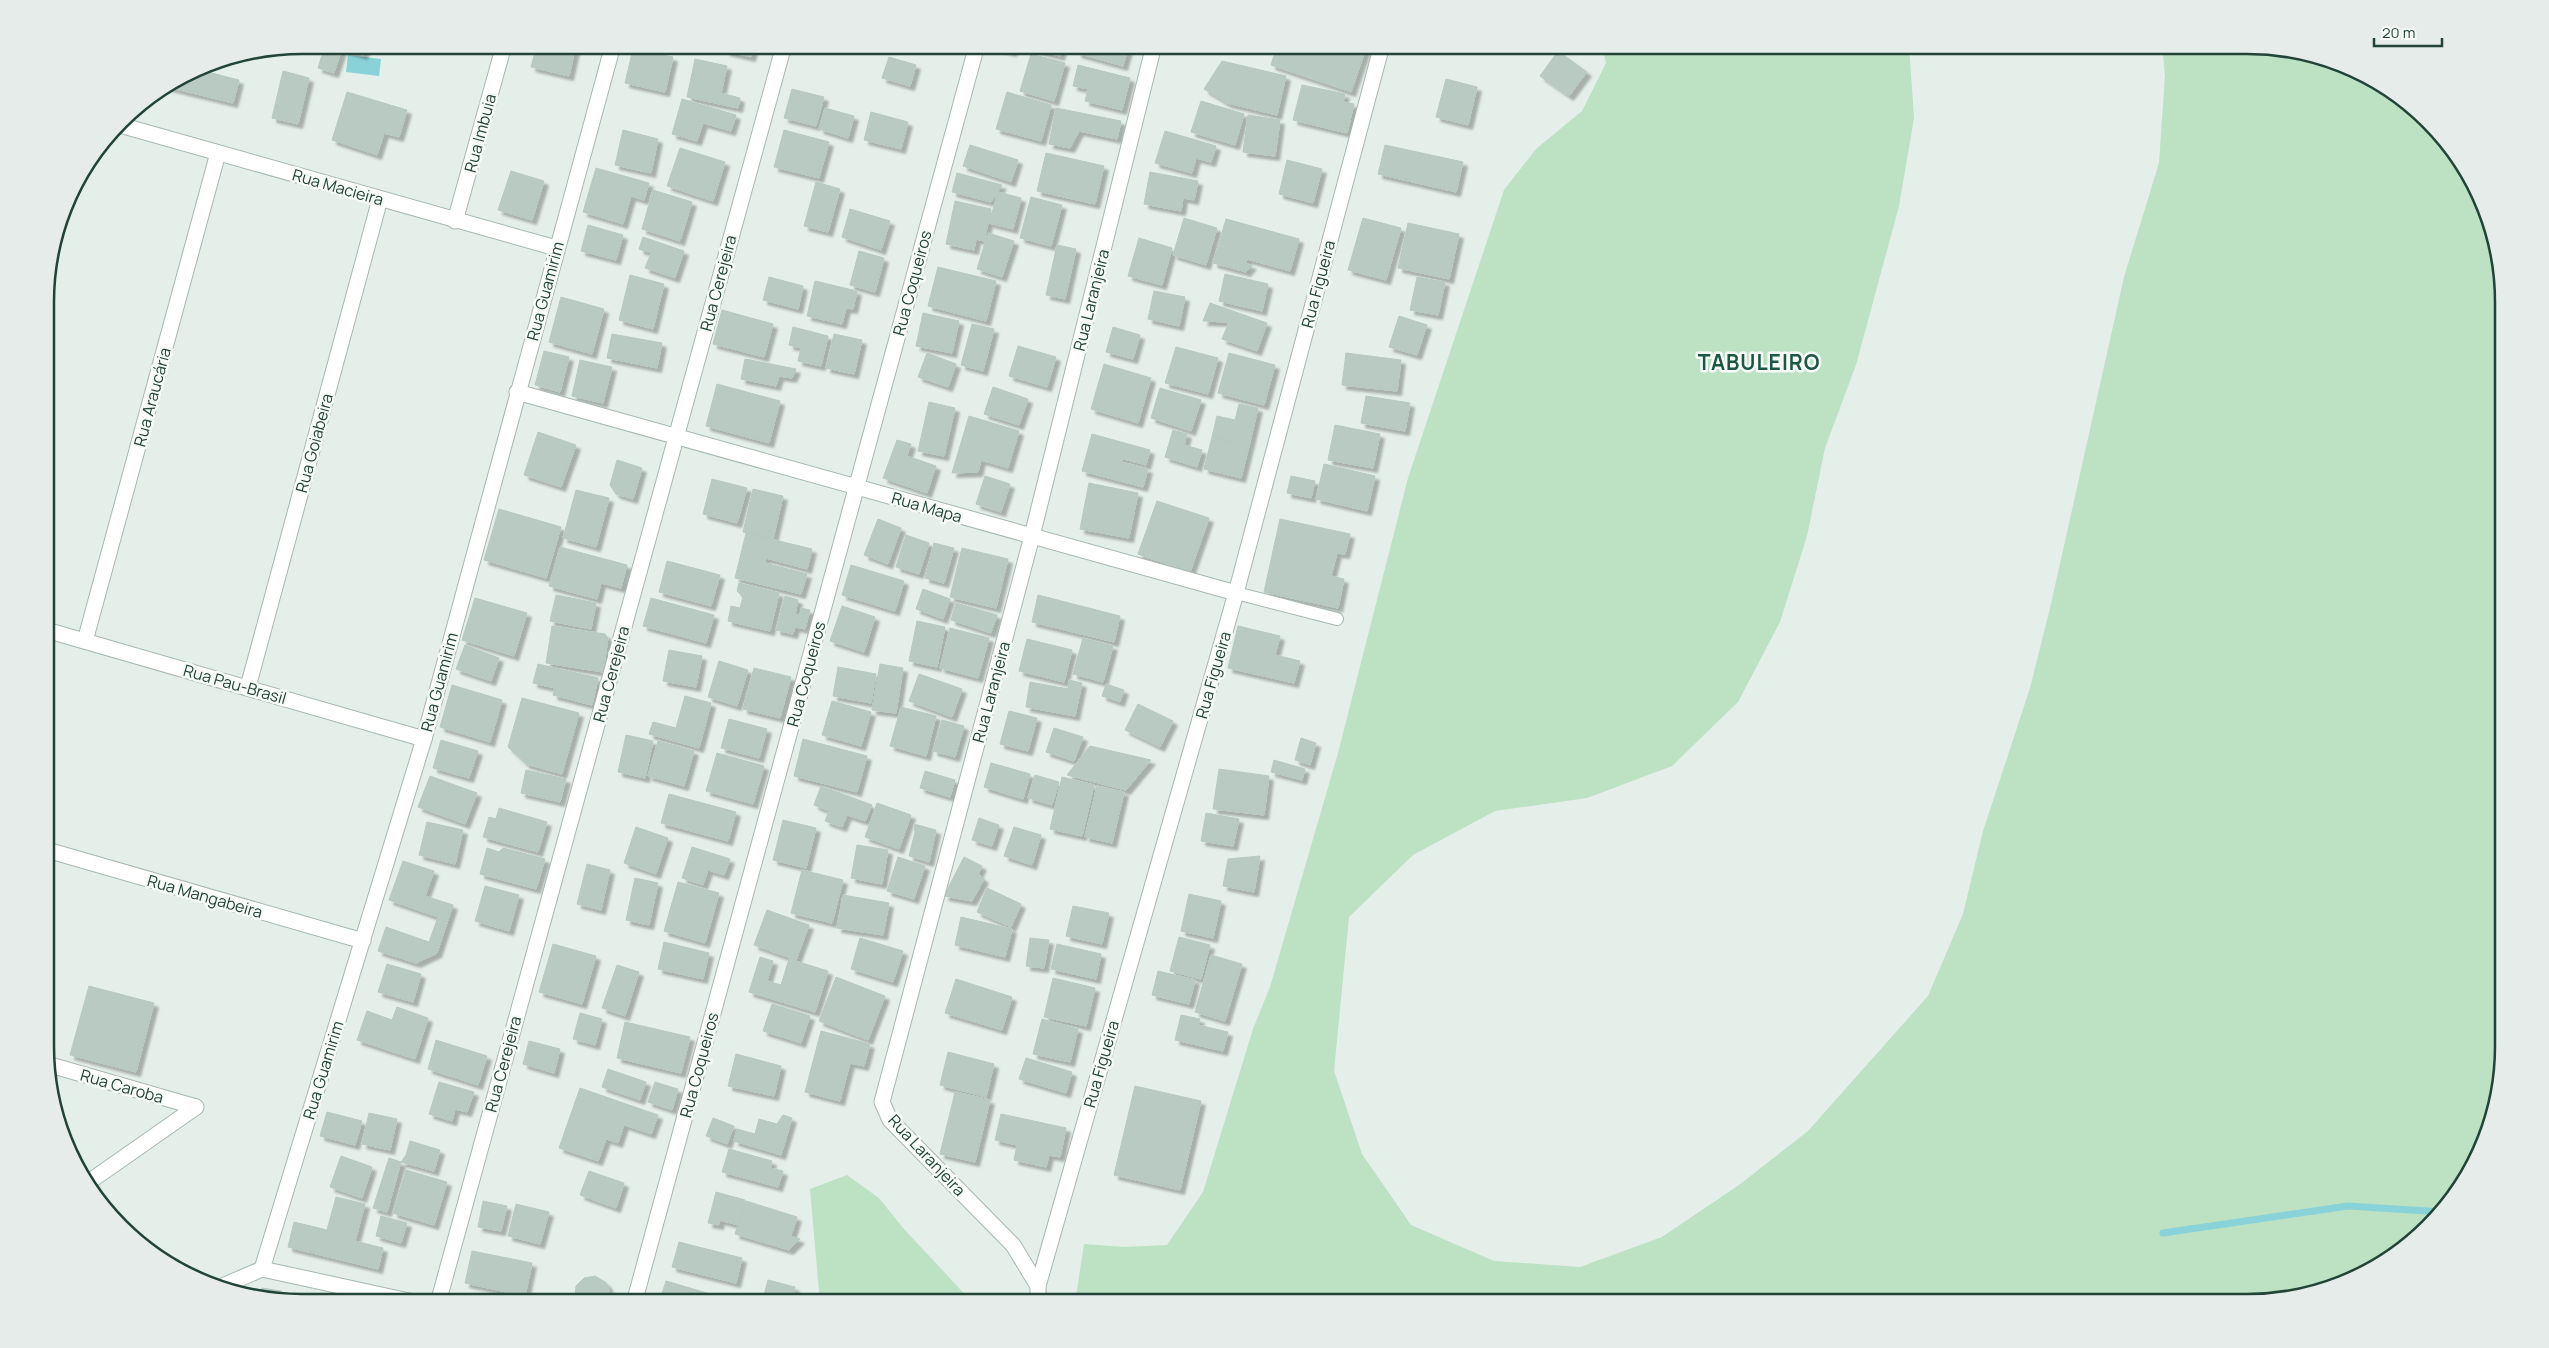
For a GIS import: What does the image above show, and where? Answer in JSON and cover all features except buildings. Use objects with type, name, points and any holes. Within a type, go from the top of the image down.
[{"type":"street","name":"Rua Imbuia","points":[[455,221],[501,54]]},
{"type":"street","name":"Rua Guamirim","points":[[262,1269],[364,942],[424,739],[556,248],[610,54]]},
{"type":"street","name":"Rua Cerejeira","points":[[440,1294],[782,54]]},
{"type":"street","name":"Rua Coqueiros","points":[[636,1294],[975,54]]},
{"type":"street","name":"Rua Laranjeira","points":[[1038,1286],[1013,1245],[890,1120],[882,1102],[1032,536],[1152,54]]},
{"type":"street","name":"Rua Figueira","points":[[1038,1294],[1038,1286],[1236,593],[1380,54]]},
{"type":"street","name":"Rua Macieira","points":[[125,127],[556,248]]},
{"type":"street","name":"Rua Araucária","points":[[85,641],[218,153]]},
{"type":"street","name":"Rua Goiabeira","points":[[248,687],[380,199]]},
{"type":"street","name":"Rua Mapa","points":[[518,392],[1236,593]]},
{"type":"street","name":"Rua Pau-Brasil","points":[[54,632],[424,739]]},
{"type":"street","name":"Rua Mangabeira","points":[[54,852],[364,942]]},
{"type":"street","name":"Rua Caroba","points":[[54,1066],[196,1107],[93,1179]]},
{"type":"street","points":[[229,1283],[262,1269],[377,1294]]},
{"type":"lane","name":"Rua Mapa","points":[[1236,593],[1337,619]]},
{"type":"green space","points":[[1604,54],[1910,54],[1914,118],[1899,206],[1856,365],[1825,448],[1807,536],[1780,622],[1738,702],[1672,766],[1587,798],[1495,811],[1413,855],[1349,917],[1334,1071],[1362,1154],[1411,1225],[1494,1261],[1580,1267],[1662,1237],[1739,1185],[1808,1131],[1928,996],[1963,914],[1983,831],[2030,688],[2051,604],[2124,277],[2159,163],[2165,76],[2163,54],[2263,54],[2311,62],[2357,79],[2398,105],[2423,126],[2444,151],[2470,192],[2487,238],[2495,286],[2495,1062],[2487,1110],[2470,1156],[2462,1170],[2444,1197],[2423,1222],[2385,1252],[2357,1269],[2327,1281],[2311,1286],[2263,1294],[1076,1294],[1084,1244],[1125,1247],[1167,1245],[1203,1192],[1253,1029],[1270,987],[1338,753],[1408,478],[1504,190],[1536,149],[1582,111],[1606,63]]},
{"type":"green space","points":[[847,1175],[879,1198],[903,1228],[965,1294],[819,1294],[810,1189]]},
{"type":"water","points":[[348,55],[381,59],[379,76],[346,72]]},
{"type":"waterway","points":[[2163,1233],[2348,1206],[2433,1211]]},
{"type":"district","name":"TABULEIRO","points":[[1759,363]]}]
